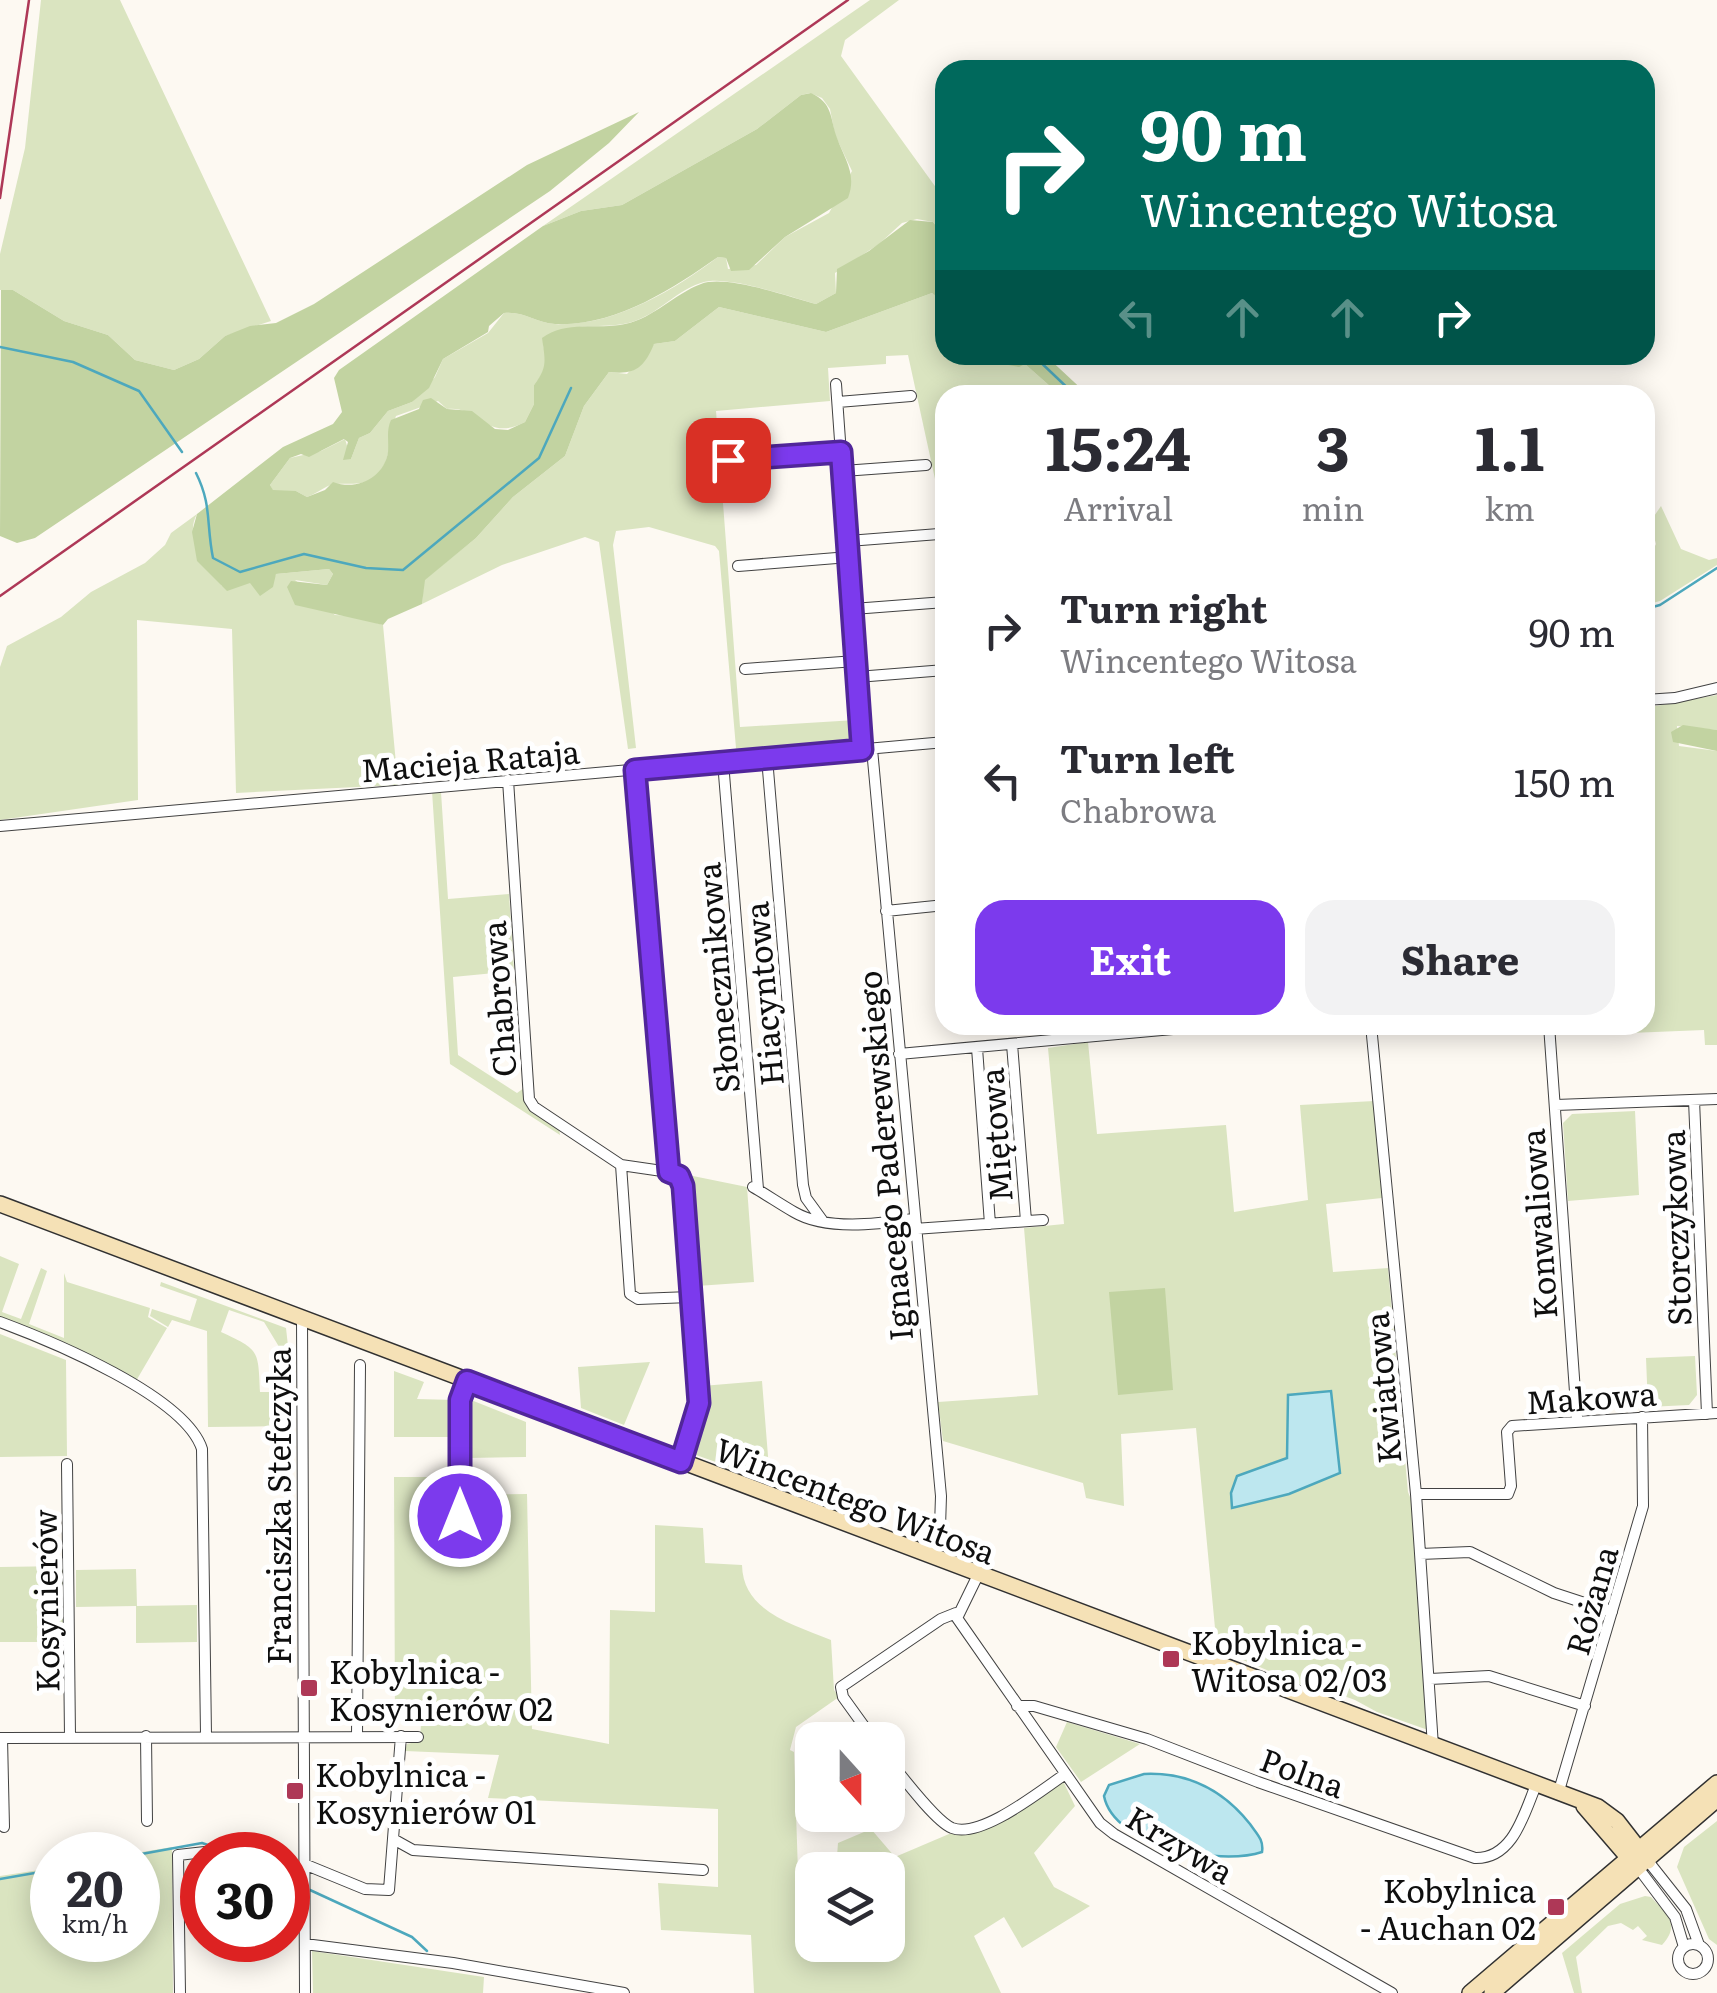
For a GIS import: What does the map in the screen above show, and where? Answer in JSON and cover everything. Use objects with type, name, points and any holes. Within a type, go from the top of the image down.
[{"type":"street","name":"Ignacego Paderewskiego","points":[[836,384],[857,677],[886,911],[941,1496],[940,1526],[931,1557]]},
{"type":"street","points":[[838,402],[911,396]]},
{"type":"street","points":[[728,460],[841,452]]},
{"type":"street","points":[[843,471],[926,464]]},
{"type":"street","points":[[848,541],[935,534]]},
{"type":"street","points":[[738,566],[849,557]]},
{"type":"street","points":[[852,609],[935,603]]},
{"type":"street","points":[[745,670],[856,661]]},
{"type":"street","points":[[857,677],[935,671]]},
{"type":"street","points":[[1655,699],[1717,688]]},
{"type":"street","name":"Macieja Rataja","points":[[0,826],[935,743]]},
{"type":"street","name":"Hiacyntowa","points":[[767,758],[803,1185],[806,1198],[822,1220]]},
{"type":"street","name":"Słonecznikowa","points":[[723,762],[755,1188],[796,1214],[822,1220]]},
{"type":"street","points":[[635,770],[669,1172],[679,1176],[683,1186],[699,1403],[681,1462]]},
{"type":"street","name":"Chabrowa","points":[[508,780],[529,1100],[621,1166],[669,1172]]},
{"type":"street","points":[[886,911],[935,906]]},
{"type":"street","points":[[899,1054],[1109,1035]]},
{"type":"street","name":"Kwiatowa","points":[[1372,1035],[1416,1494],[1432,1746]]},
{"type":"street","name":"Konwaliowa","points":[[1550,1035],[1577,1420]]},
{"type":"street","name":"Miętowa","points":[[1012,1044],[1026,1221]]},
{"type":"street","points":[[977,1048],[990,1224]]},
{"type":"street","points":[[1556,1104],[1717,1099]]},
{"type":"street","name":"Storczykowa","points":[[1694,1100],[1712,1413]]},
{"type":"street","points":[[621,1166],[630,1294],[638,1299],[690,1297]]},
{"type":"street","name":"Wincentego Witosa","points":[[0,1204],[1581,1803],[1638,1859]]},
{"type":"street","points":[[822,1220],[865,1224],[1043,1220]]},
{"type":"street","name":"Franciszka Stefczyka","points":[[302,1318],[304,1832]]},
{"type":"street","points":[[0,1322],[79,1354],[180,1416],[198,1437],[202,1449],[206,1734]]},
{"type":"street","points":[[358,1736],[360,1365]]},
{"type":"street","points":[[460,1516],[460,1400],[467,1381]]},
{"type":"street","name":"Makowa","points":[[1416,1494],[1508,1494],[1508,1429],[1577,1420],[1712,1413]]},
{"type":"street","name":"Różana","points":[[1558,1794],[1644,1506],[1642,1417]]},
{"type":"street","name":"Kosynierów","points":[[67,1464],[70,1736]]},
{"type":"street","points":[[1420,1554],[1470,1552],[1554,1594],[1612,1612]]},
{"type":"street","points":[[861,1722],[844,1697],[842,1687],[941,1619],[956,1613],[978,1575]]},
{"type":"street","name":"Krzywa","points":[[956,1613],[1064,1775],[1094,1816],[1114,1834],[1392,1993]]},
{"type":"street","points":[[1430,1679],[1489,1676],[1584,1706]]},
{"type":"street","name":"Polna","points":[[1017,1706],[1034,1706],[1147,1739],[1475,1858],[1494,1855],[1506,1845],[1516,1833],[1536,1786]]},
{"type":"street","name":"Kosynierów","points":[[1,1738],[206,1734],[418,1737]]},
{"type":"street","points":[[146,1736],[147,1820]]},
{"type":"street","points":[[310,1867],[364,1890],[389,1890],[396,1840],[400,1736]]},
{"type":"street","points":[[1,1738],[4,1827]]},
{"type":"street","points":[[905,1778],[946,1824],[968,1830],[1009,1812],[1064,1775]]},
{"type":"street","points":[[1492,1993],[1717,1783]]},
{"type":"street","points":[[1470,1993],[1717,1799]]},
{"type":"street","points":[[396,1840],[413,1850],[703,1870]]},
{"type":"street","points":[[180,1855],[180,1993]]},
{"type":"street","points":[[1638,1859],[1686,1909],[1698,1945],[1712,1957],[1703,1970],[1687,1973],[1678,1962],[1684,1947],[1675,1917],[1638,1859]]},
{"type":"street","points":[[310,1945],[453,1963],[624,1993]]},
{"type":"street","points":[[1684,1947],[1698,1945]]},
{"type":"street","name":"Franciszka Stefczyka","points":[[305,1962],[305,1993]]},
{"type":"green space","points":[[41,0],[120,0],[271,321],[225,336],[199,359],[174,370],[135,360],[108,335],[64,321],[13,290],[0,290],[0,254],[25,148]]},
{"type":"green space","points":[[870,0],[899,0],[845,40],[841,56],[935,186],[935,224],[917,219],[902,223],[879,244],[835,273],[836,293],[816,304],[748,285],[710,281],[691,287],[635,321],[565,330],[543,345],[545,366],[534,385],[534,404],[525,422],[512,427],[491,426],[467,412],[447,409],[438,401],[396,416],[385,463],[372,479],[357,484],[334,484],[307,497],[296,491],[273,491],[270,485],[290,458],[321,451],[345,439],[351,459],[359,438],[370,433],[388,411],[412,402],[435,377],[443,359],[488,333],[504,313],[555,324],[599,319],[642,304],[718,257],[726,258],[728,269],[756,265],[785,237],[829,213],[852,171],[835,135],[830,109],[822,98],[810,93],[801,95],[757,129],[622,205],[581,211],[543,226]]},
{"type":"green space","points":[[811,93],[830,112],[851,174],[848,198],[785,237],[749,270],[731,271],[726,258],[718,257],[621,313],[555,324],[504,313],[489,326],[488,332],[443,359],[429,388],[412,402],[388,411],[370,433],[359,438],[351,459],[343,460],[348,442],[344,439],[309,457],[301,454],[290,458],[270,485],[273,490],[296,491],[307,497],[333,482],[351,485],[368,480],[385,461],[391,420],[419,409],[423,400],[431,398],[447,409],[472,411],[495,429],[508,430],[525,422],[534,404],[534,385],[543,368],[542,338],[551,332],[635,321],[691,288],[712,282],[758,288],[816,304],[836,293],[837,269],[910,220],[935,224],[935,295],[932,293],[826,332],[719,307],[675,341],[654,344],[638,368],[609,372],[584,406],[565,456],[513,497],[476,538],[425,580],[422,604],[383,625],[295,605],[287,587],[291,581],[327,585],[333,574],[329,569],[276,574],[273,587],[260,596],[250,583],[227,591],[197,561],[192,532],[197,514],[283,447],[333,424],[342,412],[334,378],[339,370],[543,226],[581,211],[622,205],[757,129],[801,95]]},
{"type":"green space","points":[[639,112],[609,143],[550,191],[35,538],[17,543],[0,536],[1,290],[13,290],[64,321],[108,335],[135,360],[174,370],[199,359],[225,336],[250,326],[276,323],[314,304],[527,165]]},
{"type":"green space","points":[[932,293],[935,365],[1026,365],[1049,385],[935,385],[935,479],[908,355],[886,356],[886,364],[828,368],[830,401],[716,411],[740,727],[856,720],[858,739],[851,747],[729,758],[736,748],[719,551],[715,546],[649,527],[616,531],[613,545],[636,748],[628,749],[599,542],[585,537],[502,565],[422,604],[424,580],[476,538],[513,497],[565,456],[584,406],[609,372],[627,374],[654,344],[675,341],[719,307],[826,332]]},
{"type":"green space","points":[[1026,365],[1056,365],[1077,385],[1049,385]]},
{"type":"green space","points":[[1661,506],[1681,549],[1709,560],[1717,558],[1717,565],[1655,602],[1656,544],[1655,515]]},
{"type":"green space","points":[[197,514],[193,523],[195,542],[222,586],[273,580],[276,574],[329,569],[333,574],[327,585],[295,580],[335,615],[383,625],[398,785],[236,793],[232,629],[137,620],[138,800],[0,820],[0,667],[7,646],[145,563],[165,545],[171,533]]},
{"type":"green space","points":[[1717,695],[1717,730],[1677,726],[1679,746],[1717,751],[1717,1045],[1705,1045],[1704,1030],[1655,1032],[1655,706]]},
{"type":"green space","points":[[1683,725],[1717,730],[1717,751],[1673,742],[1671,732]]},
{"type":"green space","points":[[485,788],[441,792],[448,899],[509,894],[514,971],[453,977],[458,1055],[517,1093],[524,1088],[527,1107],[559,1129],[560,1135],[450,1064],[432,791]]},
{"type":"green space","points":[[1088,1042],[1097,1134],[1226,1125],[1234,1212],[1308,1200],[1300,1105],[1374,1101],[1382,1198],[1326,1204],[1333,1272],[1388,1268],[1412,1502],[1428,1730],[1217,1649],[1196,1428],[1121,1434],[1124,1506],[1086,1498],[1083,1483],[943,1441],[938,1402],[1038,1395],[1024,1228],[1064,1224],[1048,1048]]},
{"type":"green space","points":[[1635,1111],[1639,1195],[1568,1201],[1563,1123],[1572,1114]]},
{"type":"green space","points":[[688,1175],[747,1187],[754,1282],[697,1286]]},
{"type":"green space","points":[[0,1256],[19,1264],[2,1312],[21,1319],[41,1268],[47,1271],[29,1324],[64,1338],[64,1273],[67,1282],[150,1308],[148,1317],[167,1328],[136,1381],[65,1343],[0,1319]]},
{"type":"green space","points":[[161,1282],[286,1328],[289,1355],[284,1355],[264,1322],[229,1310],[221,1332],[254,1353],[260,1392],[285,1392],[285,1426],[208,1427],[207,1331],[172,1320],[168,1327],[150,1316],[152,1309],[190,1321],[197,1299],[160,1286]]},
{"type":"green space","points":[[1165,1288],[1173,1390],[1118,1395],[1109,1292]]},
{"type":"green space","points":[[0,1334],[66,1360],[67,1456],[0,1457]]},
{"type":"green space","points":[[1695,1356],[1697,1395],[1689,1405],[1648,1407],[1646,1358]]},
{"type":"green space","points":[[650,1362],[624,1425],[581,1408],[578,1367]]},
{"type":"green space","points":[[394,1371],[424,1382],[417,1399],[455,1400],[453,1437],[394,1437]]},
{"type":"green space","points":[[762,1381],[770,1481],[696,1455],[699,1440],[693,1439],[703,1407],[702,1386]]},
{"type":"green space","points":[[466,1398],[526,1422],[526,1457],[466,1458]]},
{"type":"green space","points":[[394,1477],[454,1477],[455,1518],[467,1517],[466,1495],[527,1494],[532,1729],[609,1744],[610,1610],[655,1612],[655,1525],[703,1528],[705,1563],[742,1565],[751,1594],[761,1605],[786,1622],[831,1640],[834,1690],[839,1697],[803,1722],[795,1722],[790,1750],[794,1752],[797,1852],[795,1962],[905,1962],[905,1853],[949,1834],[968,1834],[1012,1816],[1063,1781],[1075,1806],[1034,1853],[1054,1887],[1090,1906],[1022,1948],[1004,1917],[974,1936],[1001,1993],[754,1993],[751,1935],[661,1930],[658,1883],[718,1887],[718,1809],[488,1798],[499,1755],[405,1751],[407,1744],[420,1741],[421,1723],[395,1722]]},
{"type":"green space","points":[[64,1566],[65,1642],[0,1642],[0,1567]]},
{"type":"green space","points":[[136,1569],[137,1606],[197,1605],[197,1642],[136,1643],[136,1606],[76,1607],[76,1570]]},
{"type":"green space","points":[[1067,1722],[1140,1744],[1081,1782],[1056,1747]]},
{"type":"green space","points":[[1717,1821],[1717,1945],[1709,1939],[1677,1867],[1684,1847]]},
{"type":"green space","points":[[874,1832],[891,1852],[837,1852],[838,1843]]},
{"type":"green space","points":[[172,1847],[173,1993],[0,1993],[0,1876],[30,1871],[30,1962],[160,1962],[160,1849]]},
{"type":"green space","points":[[1651,1897],[1670,1921],[1670,1932],[1662,1945],[1642,1940],[1647,1936],[1638,1926],[1633,1930],[1621,1923],[1608,1926],[1576,1957],[1582,1993],[1574,1993],[1562,1953],[1620,1904]]},
{"type":"green space","points":[[312,1951],[484,1977],[483,1993],[313,1993]]},
{"type":"water","points":[[1331,1391],[1340,1473],[1289,1494],[1232,1508],[1231,1493],[1237,1476],[1287,1458],[1288,1395]]},
{"type":"water","points":[[1144,1774],[1175,1776],[1216,1793],[1250,1824],[1261,1841],[1262,1852],[1244,1856],[1196,1854],[1147,1840],[1127,1828],[1112,1814],[1104,1796],[1109,1785]]},
{"type":"waterway","points":[[0,347],[73,362],[139,391],[182,452]]},
{"type":"waterway","points":[[1044,365],[1064,385]]},
{"type":"waterway","points":[[196,473],[207,505],[213,558],[240,572],[304,554],[366,568],[403,570],[539,458],[571,388]]},
{"type":"waterway","points":[[1655,606],[1717,568]]},
{"type":"waterway","points":[[160,1851],[180,1847]]},
{"type":"waterway","points":[[0,1879],[30,1874]]},
{"type":"waterway","points":[[310,1890],[412,1937],[427,1951]]},
{"type":"railway","points":[[0,198],[29,0]]},
{"type":"railway","points":[[0,596],[848,0]]},
{"type":"place","name":"Kobylnica - Witosa 02/03","points":[[1171,1659]]},
{"type":"place","name":"Kobylnica - Kosynierów 02","points":[[309,1688]]},
{"type":"place","name":"Kobylnica - Kosynierów 01","points":[[295,1791]]},
{"type":"place","name":"Kobylnica - Auchan 02","points":[[1556,1907]]},
{"type":"route","points":[[460,1516],[460,1400],[467,1381],[681,1462],[697,1412],[683,1186],[679,1176],[669,1172],[635,770],[862,750],[841,452],[728,460]]}]
